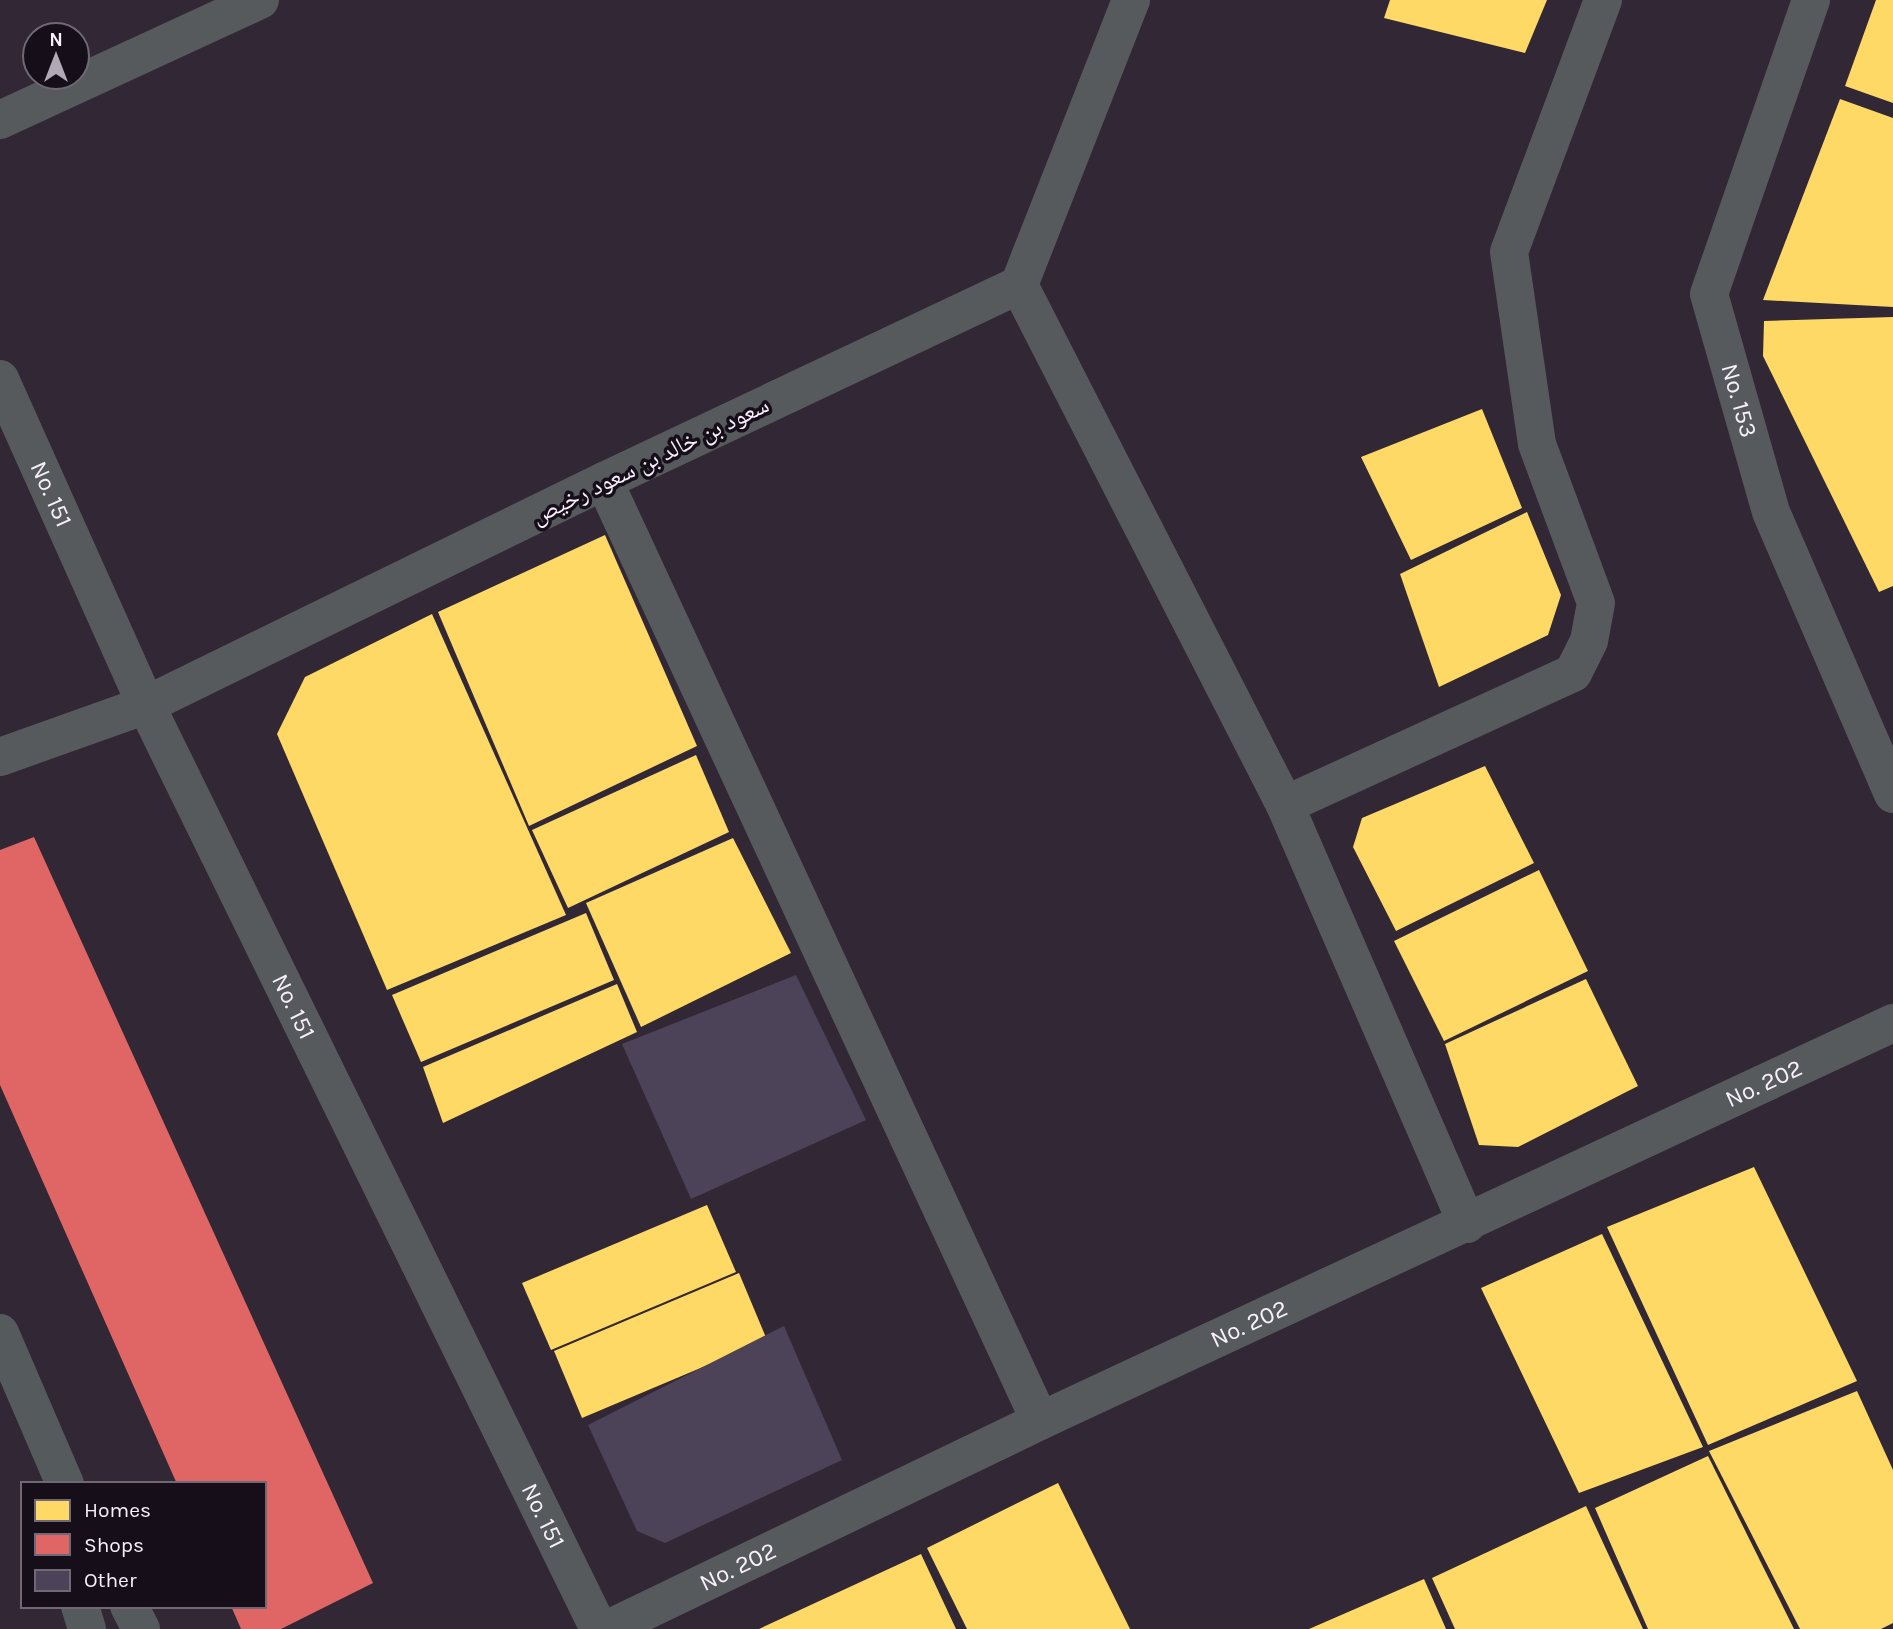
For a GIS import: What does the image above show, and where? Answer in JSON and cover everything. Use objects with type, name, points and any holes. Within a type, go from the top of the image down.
[{"type":"main road","points":[[0,1334],[64,1482]]},
{"type":"main road","points":[[0,1358],[38,1482]]},
{"type":"main road","points":[[81,1608],[87,1629]]},
{"type":"main road","points":[[130,1608],[141,1629]]},
{"type":"street","points":[[0,120],[260,0]]},
{"type":"street","points":[[1131,0],[1019,285],[1285,805],[1467,1224]]},
{"type":"street","points":[[1285,805],[1573,673],[1589,641],[1596,603],[1537,444],[1509,252],[1603,0]]},
{"type":"street","name":"No. 153","points":[[1811,0],[1709,294],[1771,512],[1893,794]]},
{"type":"street","name":"سعود بن خالد بن سعود رخيص","points":[[0,757],[146,705],[604,481],[1019,285]]},
{"type":"street","name":"No. 151","points":[[0,379],[146,705],[599,1629]]},
{"type":"street","points":[[604,481],[1040,1422]]},
{"type":"street","name":"No. 202","points":[[608,1629],[1040,1422],[1893,1023]]},
{"type":"building: Homes","points":[[1390,0],[1547,0],[1525,53],[1384,18]]},
{"type":"building: Homes","points":[[1876,0],[1893,0],[1893,103],[1845,86]]},
{"type":"building: Homes","points":[[1840,99],[1893,118],[1893,307],[1763,300]]},
{"type":"building: Homes","points":[[1893,317],[1893,586],[1879,592],[1763,356],[1764,321]]},
{"type":"building: Homes","points":[[1482,409],[1522,508],[1411,560],[1361,457]]},
{"type":"building: Homes","points":[[1527,512],[1561,595],[1548,635],[1439,687],[1400,574]]},
{"type":"building: Homes","points":[[605,535],[697,746],[529,826],[438,612]]},
{"type":"building: Homes","points":[[432,614],[566,915],[387,990],[277,734],[305,677]]},
{"type":"building: Homes","points":[[696,755],[729,832],[568,908],[532,830]]},
{"type":"building: Homes","points":[[1485,766],[1534,863],[1396,931],[1353,847],[1362,818]]},
{"type":"building: Homes","points":[[733,838],[791,953],[641,1027],[586,903]]},
{"type":"building: Homes","points":[[1539,870],[1588,971],[1444,1041],[1394,941]]},
{"type":"building: Homes","points":[[586,913],[614,980],[421,1062],[392,995]]},
{"type":"building: Homes","points":[[1586,979],[1638,1086],[1518,1147],[1479,1145],[1445,1044]]},
{"type":"building: Homes","points":[[617,984],[637,1032],[443,1123],[423,1067]]},
{"type":"building: Homes","points":[[1754,1167],[1857,1381],[1708,1445],[1607,1227]]},
{"type":"building: Homes","points":[[707,1205],[736,1272],[551,1350],[522,1283]]},
{"type":"building: Homes","points":[[1602,1234],[1703,1447],[1579,1493],[1481,1288]]},
{"type":"building: Homes","points":[[739,1273],[767,1340],[582,1418],[554,1351]]},
{"type":"building: Homes","points":[[1857,1391],[1893,1470],[1893,1623],[1881,1629],[1800,1629],[1709,1451]]},
{"type":"building: Homes","points":[[1708,1456],[1794,1629],[1648,1629],[1595,1508]]},
{"type":"building: Homes","points":[[1058,1483],[1130,1629],[967,1629],[927,1548]]},
{"type":"building: Homes","points":[[1586,1506],[1643,1629],[1455,1629],[1432,1578]]},
{"type":"building: Homes","points":[[921,1554],[956,1629],[759,1629]]},
{"type":"building: Homes","points":[[1424,1579],[1446,1629],[1309,1629]]},
{"type":"building: Shops","points":[[34,837],[373,1583],[281,1629],[241,1629],[232,1608],[266,1608],[266,1482],[176,1482],[0,1085],[0,850]]},
{"type":"building: Other","points":[[796,975],[866,1120],[691,1199],[622,1044]]},
{"type":"building: Other","points":[[784,1326],[842,1460],[665,1543],[637,1531],[588,1425]]}]
